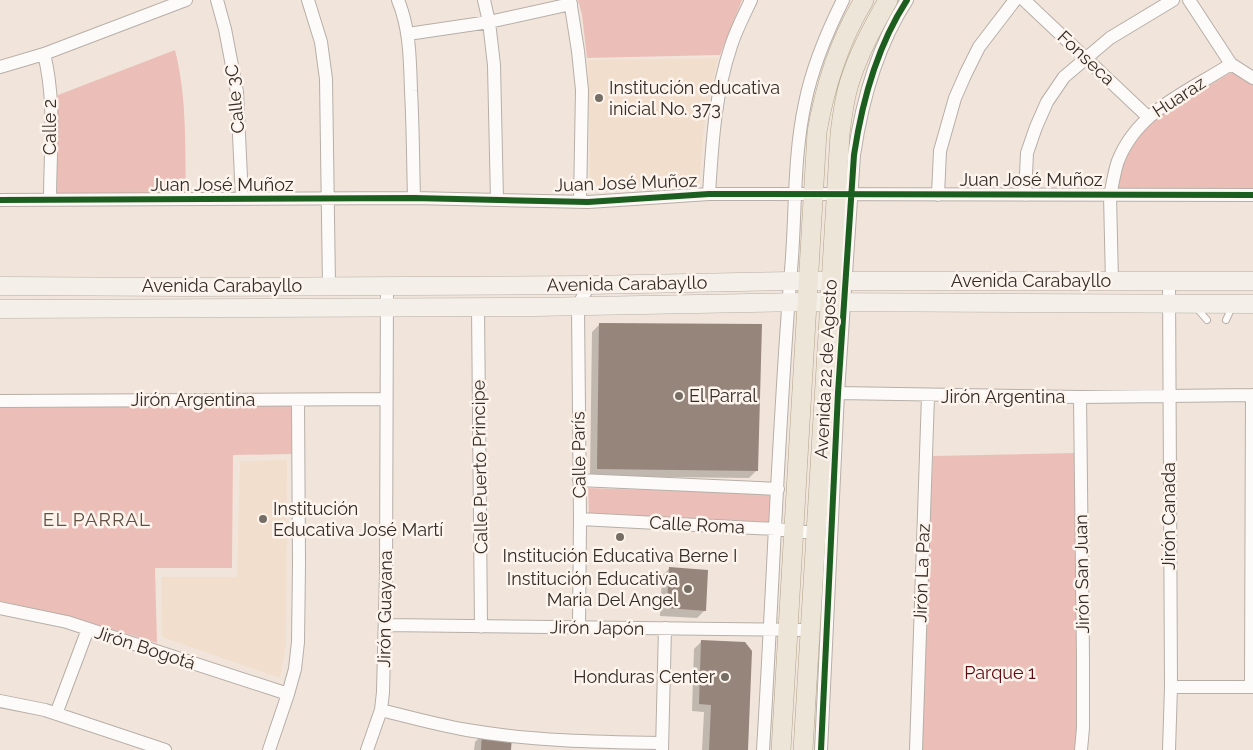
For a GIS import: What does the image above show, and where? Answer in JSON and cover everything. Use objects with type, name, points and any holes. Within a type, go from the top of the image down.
[{"type":"main road","name":"Avenida 22 de Agosto","points":[[781,750],[779,629],[785,530],[807,302],[799,281],[805,194],[828,82],[841,46],[864,0]]},
{"type":"main road","name":"Avenida 22 de Agosto","points":[[803,750],[815,533],[837,302],[844,194],[840,134],[849,85],[870,32],[888,0]]},
{"type":"main road","name":"Avenida Carabayllo","points":[[0,286],[589,285],[799,281],[1253,281]]},
{"type":"main road","name":"Avenida Carabayllo","points":[[0,309],[387,308],[788,302],[1253,304]]},
{"type":"street","points":[[0,67],[44,54],[186,0]]},
{"type":"street","name":"Calle 3C","points":[[217,0],[225,29],[237,92],[242,199]]},
{"type":"street","points":[[308,0],[321,42],[326,78],[329,286]]},
{"type":"street","points":[[398,0],[408,34],[413,124],[414,198]]},
{"type":"street","points":[[484,0],[489,22],[494,66],[497,200]]},
{"type":"street","points":[[709,194],[714,128],[722,82],[731,46],[750,0]]},
{"type":"street","name":"Avenida 22 de Agosto","points":[[805,194],[798,154],[804,104],[812,74],[843,0]]},
{"type":"street","name":"Avenida 22 de Agosto","points":[[844,194],[854,155],[859,121],[882,46],[907,0]]},
{"type":"street","points":[[938,195],[940,151],[955,98],[979,47],[1015,0]]},
{"type":"street","name":"Fonseca","points":[[1024,0],[1148,117]]},
{"type":"street","points":[[1025,195],[1027,152],[1047,102],[1064,77],[1110,38],[1173,0]]},
{"type":"street","points":[[1189,0],[1231,64],[1253,78]]},
{"type":"street","points":[[408,34],[489,22],[570,2],[582,90],[580,202]]},
{"type":"street","name":"Calle 2","points":[[44,54],[49,76],[51,101],[50,200]]},
{"type":"street","name":"Huaraz","points":[[1112,282],[1110,195],[1118,161],[1128,141],[1152,112],[1231,64]]},
{"type":"street","name":"Juan José Muñoz","points":[[0,200],[414,198],[580,202],[709,194],[1253,195]]},
{"type":"street","name":"Avenida 22 de Agosto","points":[[785,530],[778,490],[788,302],[799,281]]},
{"type":"street","name":"Jirón Canada","points":[[1169,281],[1168,396],[1171,687],[1169,750]]},
{"type":"street","name":"Calle París","points":[[579,627],[578,306],[589,285]]},
{"type":"street","name":"Jirón Guayana","points":[[367,750],[380,710],[383,692],[386,574],[387,286]]},
{"type":"street","name":"Avenida 22 de Agosto","points":[[820,750],[838,394],[837,302]]},
{"type":"street","name":"Calle Puerto Principe","points":[[478,307],[481,626]]},
{"type":"street","name":"Jirón Argentina","points":[[838,394],[1080,397],[1253,395]]},
{"type":"street","points":[[1171,687],[1252,687],[1253,395]]},
{"type":"street","name":"Jirón La Paz","points":[[916,750],[928,396]]},
{"type":"street","name":"Jirón San Juan","points":[[1080,397],[1083,688],[1081,750]]},
{"type":"street","name":"Jirón Argentina","points":[[0,401],[386,399]]},
{"type":"street","points":[[269,750],[295,668],[298,642],[298,400]]},
{"type":"street","points":[[579,480],[778,490]]},
{"type":"street","name":"Calle Roma","points":[[580,519],[815,533]]},
{"type":"street","name":"Jirón Bogotá","points":[[0,608],[55,619],[288,694]]},
{"type":"street","name":"Jirón Japón","points":[[384,626],[810,630]]},
{"type":"street","points":[[380,710],[466,730],[571,741],[662,747],[665,628]]},
{"type":"street","points":[[56,714],[88,629]]},
{"type":"street","name":"Avenida 22 de Agosto","points":[[763,750],[779,629]]},
{"type":"street","points":[[0,701],[45,710],[165,750]]},
{"type":"lane","points":[[1192,304],[1207,320]]},
{"type":"lane","points":[[1226,320],[1234,304]]},
{"type":"shaded area","points":[[718,58],[705,118],[699,185],[590,186],[588,60]]},
{"type":"shaded area","name":"Institución Educativa José Martí","points":[[287,460],[286,645],[280,678],[162,637],[161,577],[237,577],[240,461]]},
{"type":"green space","points":[[578,0],[742,0],[720,55],[587,58],[582,15]]},
{"type":"green space","points":[[175,50],[182,86],[186,194],[55,195],[58,95]]},
{"type":"green space","points":[[1232,72],[1253,84],[1253,188],[1118,188],[1123,166],[1135,140],[1156,117]]},
{"type":"green space","points":[[291,405],[292,454],[233,455],[232,568],[155,568],[157,643],[69,616],[0,601],[0,408]]},
{"type":"green space","name":"Parque 1","points":[[1075,453],[1077,727],[1075,750],[919,750],[933,456]]},
{"type":"green space","points":[[588,488],[770,494],[769,522],[589,515]]},
{"type":"building","name":"El Parral","points":[[599,323],[762,324],[758,471],[597,469]]},
{"type":"building","name":"Institución Educativa Maria Del Angel","points":[[669,567],[708,570],[706,611],[667,608]]},
{"type":"building","name":"Honduras Center","points":[[701,640],[745,642],[752,651],[748,750],[709,750],[711,705],[699,704]]},
{"type":"building","points":[[482,733],[512,736],[511,750],[481,750]]},
{"type":"cycle path","points":[[821,750],[838,393],[854,155],[861,114],[872,74],[887,36],[907,0]]},
{"type":"cycle path","points":[[0,200],[414,198],[588,202],[709,194],[1253,195]]},
{"type":"place","name":"Institución educativa inicial No. 373","points":[[599,98]]},
{"type":"place","name":"El Parral","points":[[679,396]]},
{"type":"place","name":"Institución Educativa José Martí","points":[[263,519]]},
{"type":"place","name":"Institución Educativa Berne I","points":[[620,537]]},
{"type":"place","name":"Institución Educativa Maria Del Angel","points":[[688,589]]},
{"type":"place","name":"Honduras Center","points":[[725,677]]},
{"type":"district","name":"EL PARRAL","points":[[97,519]]}]
